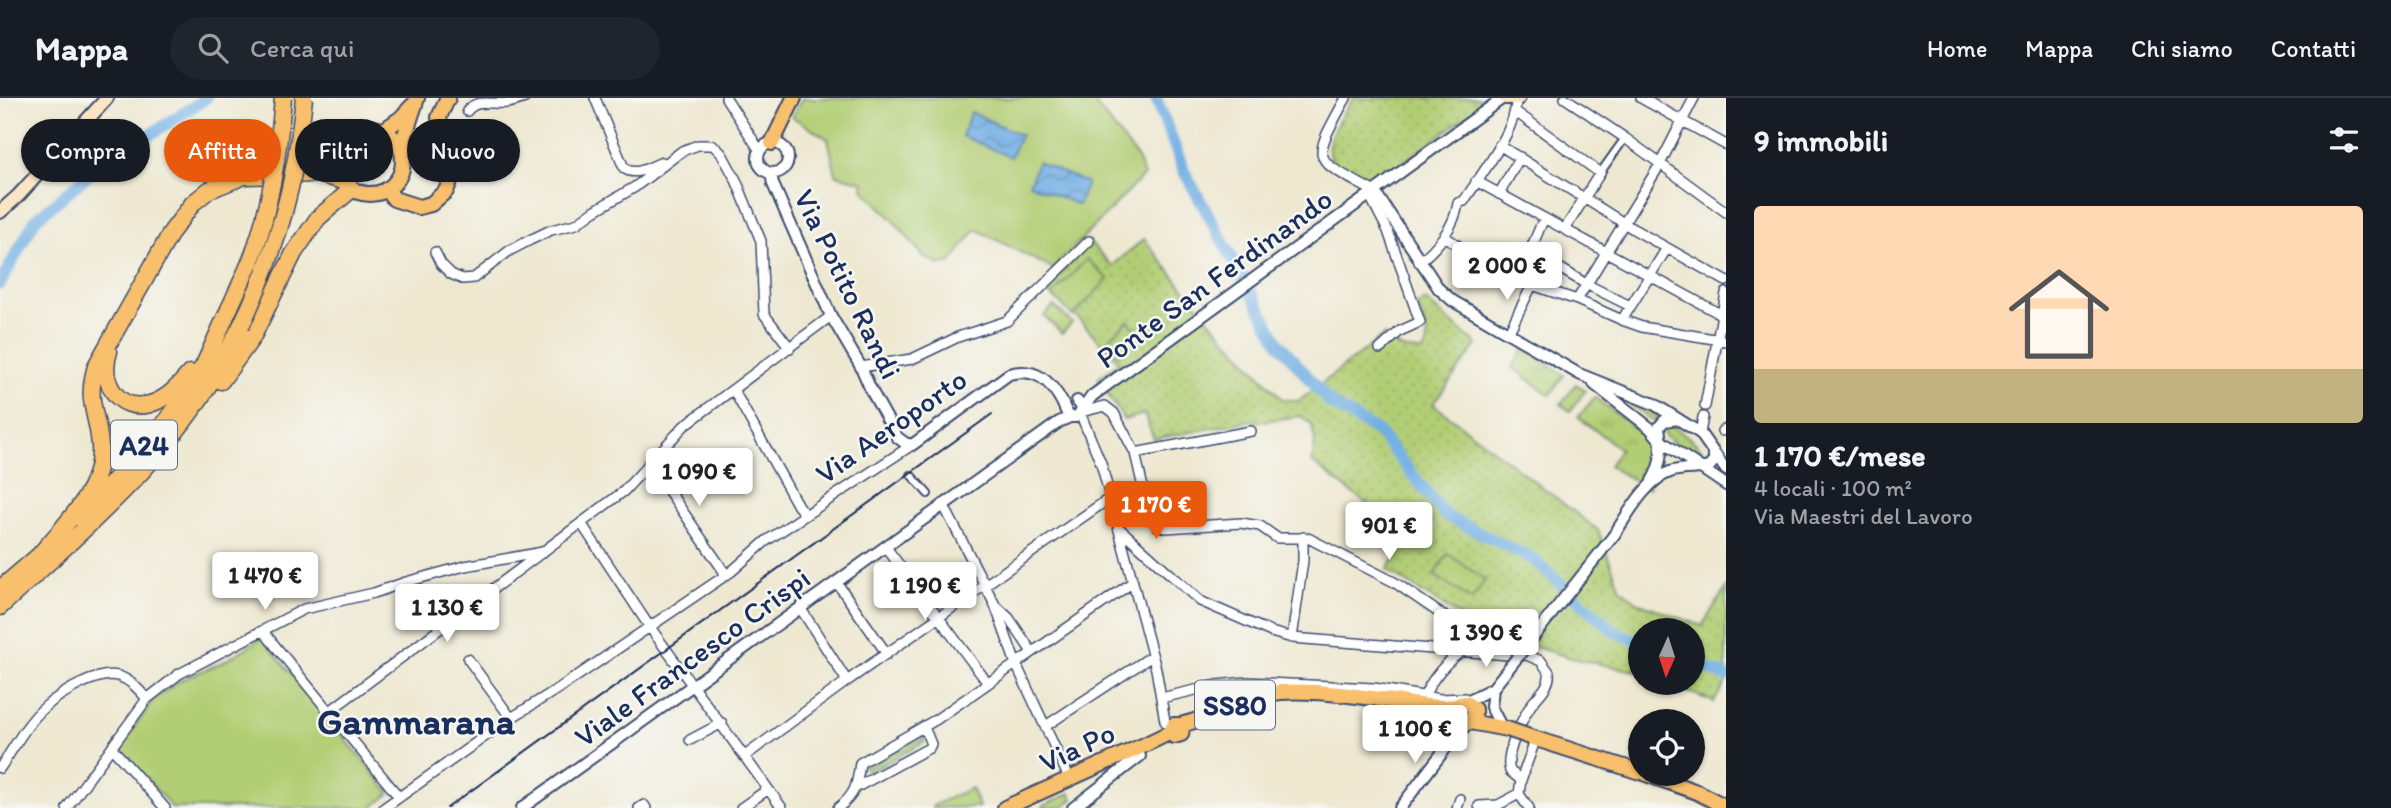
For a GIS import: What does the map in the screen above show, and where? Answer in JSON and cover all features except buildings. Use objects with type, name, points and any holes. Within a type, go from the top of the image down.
[{"type":"highway","name":"A24","points":[[0,589],[90,508],[169,418],[204,365],[254,252],[267,202],[283,98]]},
{"type":"highway","name":"A24","points":[[0,607],[97,517],[164,445],[207,388],[256,296],[285,216],[300,144],[304,98]]},
{"type":"highway","points":[[37,558],[90,490],[96,477],[99,441],[91,401],[92,379],[102,353],[172,230],[193,203],[209,190],[244,176],[295,175]]},
{"type":"highway","points":[[164,445],[205,403],[252,338],[294,253],[318,218],[348,185],[340,182]]},
{"type":"highway","points":[[119,327],[107,357],[108,386],[128,403],[143,405],[162,399],[182,382],[197,363],[228,311]]},
{"type":"main road","points":[[0,212],[18,196],[107,98]]},
{"type":"main road","points":[[387,189],[394,199],[419,207],[431,204],[446,191],[450,181],[439,117],[448,98]]},
{"type":"main road","points":[[766,147],[794,98]]},
{"type":"main road","points":[[393,124],[415,101]]},
{"type":"main road","points":[[346,182],[370,194],[387,189],[401,174],[404,138],[415,101]]},
{"type":"main road","points":[[393,138],[400,144],[403,154]]},
{"type":"main road","name":"SS80","points":[[1115,771],[1140,751],[1176,730],[1292,694],[1428,701],[1628,768]]},
{"type":"main road","name":"Via Po","points":[[1005,808],[1140,751]]},
{"type":"main road","name":"Via Po","points":[[1022,808],[1115,771]]},
{"type":"main road","points":[[1680,786],[1726,807]]},
{"type":"street","points":[[467,111],[477,103],[508,103],[525,98]]},
{"type":"street","points":[[595,98],[628,171],[636,172],[698,145],[713,145],[722,153],[761,241],[764,314],[790,348]]},
{"type":"street","points":[[726,98],[766,147]]},
{"type":"street","points":[[1346,98],[1322,143],[1323,160],[1370,196],[1439,289],[1453,301],[1583,376],[1654,404],[1678,419],[1713,433]]},
{"type":"street","points":[[1565,98],[1625,138],[1660,166],[1725,208]]},
{"type":"street","points":[[1641,98],[1726,145]]},
{"type":"street","points":[[1577,300],[1660,166],[1694,98]]},
{"type":"street","points":[[1419,261],[1431,252],[1444,236],[1457,210],[1457,202],[1464,201],[1499,145],[1512,101],[1600,173]]},
{"type":"street","name":"Ponte San Ferdinando","points":[[1071,410],[1370,196],[1512,101]]},
{"type":"street","points":[[1565,229],[1625,138]]},
{"type":"street","points":[[1499,145],[1625,223],[1726,281]]},
{"type":"street","points":[[782,146],[788,159],[784,169],[771,173],[759,165],[766,147],[782,146]]},
{"type":"street","points":[[435,252],[451,274],[463,279],[474,278],[509,251],[551,230],[576,224],[635,187],[673,157]]},
{"type":"street","points":[[1499,194],[1520,157]]},
{"type":"street","name":"Via Potito Randi","points":[[771,173],[773,184],[831,316],[897,437],[912,444]]},
{"type":"street","points":[[1476,181],[1722,315]]},
{"type":"street","points":[[1370,196],[1388,231],[1420,322],[1400,331],[1380,349]]},
{"type":"street","points":[[1518,279],[1544,218]]},
{"type":"street","points":[[1444,236],[1479,260],[1518,279],[1577,300],[1622,320],[1642,327],[1721,339]]},
{"type":"street","points":[[861,367],[912,359],[958,337],[1007,321],[1089,241]]},
{"type":"street","points":[[1622,320],[1667,248]]},
{"type":"street","points":[[1530,250],[1586,284],[1630,306]]},
{"type":"street","points":[[1508,334],[1532,285]]},
{"type":"street","points":[[1705,406],[1721,339],[1726,293]]},
{"type":"street","points":[[330,711],[624,491],[684,426],[831,316]]},
{"type":"street","name":"Via Aeroporto","points":[[384,808],[511,718],[601,660],[805,514],[912,444],[1009,374],[1030,372],[1041,375],[1071,410]]},
{"type":"street","points":[[1583,376],[1650,428],[1661,441],[1726,485]]},
{"type":"street","points":[[734,391],[805,514]]},
{"type":"street","points":[[1071,410],[1102,406],[1108,407],[1114,413],[1135,453],[1149,513],[1157,526],[1166,528],[1241,523],[1260,526],[1277,538],[1303,537],[1318,542],[1394,582],[1460,627],[1545,665],[1550,676],[1549,683],[1521,722],[1511,751],[1508,766],[1513,775],[1521,780]]},
{"type":"street","points":[[1071,410],[1087,430],[1101,463],[1163,703],[1176,730]]},
{"type":"street","name":"Viale Francesco Crispi","points":[[522,808],[837,583],[1071,410]]},
{"type":"street","points":[[1648,489],[1668,472],[1709,467],[1714,460],[1713,433],[1703,417]]},
{"type":"street","points":[[1400,808],[1452,740],[1466,712],[1493,688],[1648,489],[1658,471],[1663,452],[1660,427],[1664,421],[1678,419]]},
{"type":"street","points":[[1135,453],[1251,431]]},
{"type":"street","points":[[1714,454],[1726,470]]},
{"type":"street","points":[[649,462],[725,573]]},
{"type":"street","points":[[911,475],[928,494]]},
{"type":"street","points":[[745,756],[847,681],[1110,498]]},
{"type":"street","points":[[943,504],[995,605],[1016,664],[1070,780]]},
{"type":"street","points":[[581,523],[649,626],[782,808]]},
{"type":"street","points":[[1119,528],[1200,601],[1271,632],[1292,638],[1455,653],[1530,656]]},
{"type":"street","points":[[1292,638],[1303,561],[1303,537]]},
{"type":"street","points":[[885,546],[988,682]]},
{"type":"street","points":[[67,808],[147,699],[179,674],[304,609],[374,593],[465,566],[545,551]]},
{"type":"street","points":[[857,787],[860,763],[924,727],[1133,582]]},
{"type":"street","points":[[837,583],[887,654]]},
{"type":"street","points":[[995,605],[1009,618],[1032,652]]},
{"type":"street","points":[[801,609],[847,681]]},
{"type":"street","points":[[1428,701],[1431,684],[1455,653],[1460,627]]},
{"type":"street","points":[[263,631],[399,797]]},
{"type":"street","points":[[1047,726],[1152,656]]},
{"type":"street","points":[[468,659],[511,718]]},
{"type":"street","points":[[0,768],[46,706],[89,680],[108,675],[119,677],[132,683],[147,699]]},
{"type":"street","points":[[1163,703],[1217,685],[1247,682],[1374,688],[1428,701],[1453,699],[1466,712]]},
{"type":"street","points":[[1493,688],[1491,707],[1504,728]]},
{"type":"street","points":[[690,740],[722,723]]},
{"type":"street","points":[[838,808],[857,787],[929,748],[930,739],[924,727]]},
{"type":"street","points":[[1529,808],[1520,794],[1521,780],[1533,737]]},
{"type":"street","points":[[112,748],[165,808]]},
{"type":"street","points":[[1073,808],[1115,771]]},
{"type":"street","points":[[741,808],[767,790]]},
{"type":"street","points":[[1479,806],[1497,806],[1520,794]]},
{"type":"street","points":[[639,808],[644,805],[646,808]]},
{"type":"green space","points":[[802,98],[1091,98],[1136,156],[1144,175],[1053,269],[976,229],[951,262],[940,265],[924,257],[862,188],[864,182],[836,175],[828,139],[792,117]]},
{"type":"green space","points":[[1353,98],[1491,98],[1375,183],[1346,173],[1331,160],[1329,143],[1332,133]]},
{"type":"green space","points":[[1144,239],[1211,322],[1282,399],[1299,401],[1384,335],[1401,348],[1423,351],[1427,334],[1417,305],[1425,300],[1477,345],[1433,404],[1598,530],[1620,588],[1637,602],[1680,618],[1628,618],[1628,670],[1575,659],[1515,641],[1466,620],[1387,570],[1403,547],[1398,528],[1312,462],[1315,442],[1312,425],[1301,416],[1256,422],[1253,420],[1154,439],[1144,414],[1124,420],[1098,379],[1119,362],[1076,316],[1046,291],[1089,241],[1112,266]]},
{"type":"green space","points":[[1087,259],[1108,279],[1073,316],[1052,295]]},
{"type":"green space","points":[[1054,306],[1072,323],[1062,333],[1044,316]]},
{"type":"green space","points":[[1128,321],[1141,334],[1118,355],[1105,342]]},
{"type":"green space","points":[[1525,348],[1564,375],[1550,395],[1512,367]]},
{"type":"green space","points":[[1576,384],[1585,391],[1570,411],[1561,404]]},
{"type":"green space","points":[[1609,388],[1659,415],[1654,422]]},
{"type":"green space","points":[[1595,397],[1652,442],[1657,452],[1648,489],[1609,466],[1620,449],[1578,417]]},
{"type":"green space","points":[[1672,425],[1696,443],[1705,458],[1697,459],[1665,436],[1663,426]]},
{"type":"green space","points":[[1448,554],[1485,580],[1472,600],[1434,575]]},
{"type":"green space","points":[[1726,588],[1726,682],[1714,702],[1696,695],[1705,695],[1705,621]]},
{"type":"green space","points":[[262,638],[390,793],[372,808],[172,808],[120,748],[153,700],[181,680],[223,662]]},
{"type":"green space","points":[[920,734],[925,742],[868,774],[864,765]]},
{"type":"green space","points":[[971,788],[979,807],[932,806]]},
{"type":"green space","points":[[1070,793],[1073,799],[1063,808],[1044,808],[1043,806]]},
{"type":"water","points":[[971,112],[1021,135],[1010,157],[962,136]]},
{"type":"water","points":[[1038,162],[1087,183],[1078,205],[1029,184]]},
{"type":"waterway","points":[[0,284],[35,220],[86,177],[206,98]]},
{"type":"waterway","points":[[1156,98],[1184,171],[1279,343],[1330,403],[1378,432],[1445,515],[1534,560],[1615,632],[1628,637]]},
{"type":"waterway","points":[[1705,668],[1726,676]]},
{"type":"railway","points":[[447,808],[992,414]]},
{"type":"district","name":"Gammarana","points":[[416,721]]}]
